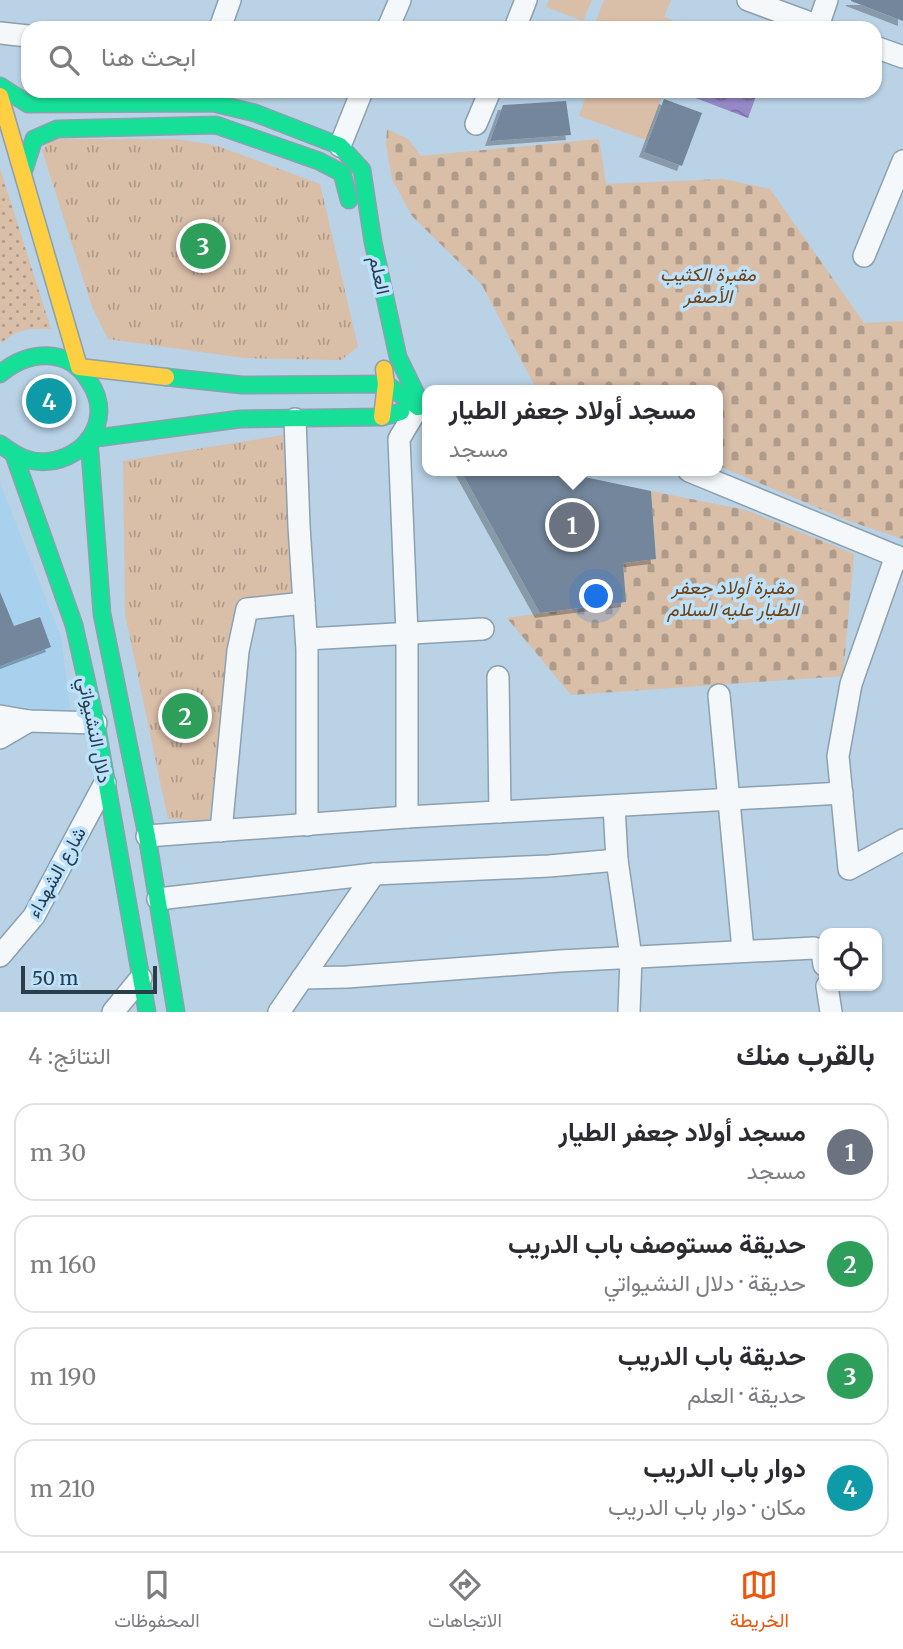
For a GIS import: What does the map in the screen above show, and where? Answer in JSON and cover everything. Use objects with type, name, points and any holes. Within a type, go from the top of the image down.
[{"type":"main road","points":[[0,86],[28,104],[192,98],[255,113],[340,146]]},
{"type":"main road","points":[[0,96],[79,367]]},
{"type":"main road","points":[[23,173],[34,139],[57,129],[216,125],[319,161],[342,173]]},
{"type":"main road","name":"العلم","points":[[340,146],[342,173],[360,242],[386,384],[382,417]]},
{"type":"main road","name":"العلم","points":[[340,146],[362,170],[373,242],[398,357],[422,408]]},
{"type":"main road","points":[[0,374],[13,362],[29,355],[47,354],[64,358],[79,367],[89,379],[97,401],[96,425],[89,439],[78,452],[63,460],[46,464],[29,462],[7,456],[0,444]]},
{"type":"main road","points":[[79,367],[242,385],[386,384],[422,408]]},
{"type":"main road","points":[[89,439],[240,419],[382,417],[422,408]]},
{"type":"main road","points":[[89,439],[102,614],[147,836],[176,1012]]},
{"type":"main road","name":"دلال النشيواتي","points":[[7,456],[74,625],[96,723],[147,1012]]},
{"type":"street","points":[[222,21],[230,0]]},
{"type":"street","points":[[391,21],[400,0]]},
{"type":"street","points":[[518,21],[526,0]]},
{"type":"street","points":[[748,0],[805,21]]},
{"type":"street","points":[[822,21],[827,0]]},
{"type":"street","points":[[0,33],[21,35]]},
{"type":"street","points":[[882,50],[903,57]]},
{"type":"street","points":[[340,146],[359,98]]},
{"type":"street","points":[[476,124],[486,98]]},
{"type":"street","points":[[864,256],[903,161]]},
{"type":"street","points":[[407,817],[407,634],[399,439],[422,408]]},
{"type":"street","points":[[295,419],[307,639],[307,825]]},
{"type":"street","points":[[701,476],[901,561],[851,684],[838,756],[849,869],[903,839]]},
{"type":"street","points":[[222,831],[237,651],[247,609],[304,603]]},
{"type":"street","points":[[307,639],[483,629]]},
{"type":"street","points":[[498,677],[500,813]]},
{"type":"street","points":[[719,695],[743,950]]},
{"type":"street","points":[[0,716],[29,721],[96,723]]},
{"type":"street","points":[[0,738],[29,721]]},
{"type":"street","name":"شارع الشهداء","points":[[0,956],[34,916],[105,783]]},
{"type":"street","points":[[147,836],[407,817],[842,793]]},
{"type":"street","points":[[614,806],[617,860],[631,957],[629,1012]]},
{"type":"street","points":[[158,899],[374,874],[617,860]]},
{"type":"street","points":[[279,1012],[374,874]]},
{"type":"street","points":[[302,978],[743,950],[814,948],[819,950]]},
{"type":"street","points":[[113,1012],[141,978]]},
{"type":"street","points":[[828,991],[831,1012]]},
{"type":"shaded area","points":[[0,483],[61,637],[71,714],[0,704]]},
{"type":"green space","points":[[549,0],[592,0],[583,21],[546,7]]},
{"type":"green space","points":[[604,0],[671,0],[664,17],[675,21],[596,21]]},
{"type":"green space","points":[[585,98],[661,98],[646,140],[579,116]]},
{"type":"green space","name":"مقبرة الكثيب الأصفر","points":[[387,129],[408,139],[421,156],[599,139],[606,184],[723,179],[770,189],[864,323],[903,321],[903,539],[849,521],[723,468],[723,385],[534,385],[482,285],[412,216],[392,179],[386,145]]},
{"type":"green space","points":[[52,139],[175,139],[215,145],[320,184],[358,347],[341,360],[244,358],[108,339],[92,307],[42,150]]},
{"type":"green space","points":[[0,168],[51,329],[25,330],[13,334],[2,343],[0,339]]},
{"type":"green space","points":[[283,435],[292,592],[238,604],[209,821],[168,819],[125,614],[123,461]]},
{"type":"green space","name":"مقبرة أولاد جعفر الطيار عليه السلام","points":[[651,491],[746,510],[854,554],[843,676],[571,695],[507,618],[626,602],[623,563],[656,559]]},
{"type":"water","points":[[696,98],[755,98],[748,118]]},
{"type":"building","points":[[903,0],[903,21],[851,1]]},
{"type":"building","points":[[664,99],[702,113],[682,166],[644,152]]},
{"type":"building","points":[[566,101],[571,135],[490,141],[503,105]]},
{"type":"building","points":[[464,476],[580,476],[651,491],[656,559],[623,563],[626,602],[540,613]]},
{"type":"building","points":[[0,592],[14,626],[40,617],[51,647],[0,666]]},
{"type":"traffic: fast","points":[[0,86],[28,104],[213,103],[255,113],[340,146],[362,170],[373,242],[398,357],[416,394],[418,407]]},
{"type":"traffic: fast","points":[[23,173],[34,139],[57,129],[216,125],[319,161],[342,173],[349,200]]},
{"type":"traffic: fast","points":[[0,374],[22,360],[59,357],[70,362],[89,381],[96,395],[99,411],[91,436],[83,446],[61,459],[36,461],[20,457],[0,444]]},
{"type":"traffic: fast","points":[[166,377],[242,385],[386,384],[418,407]]},
{"type":"traffic: fast","points":[[89,439],[240,419],[382,417],[401,412]]},
{"type":"traffic: fast","points":[[89,439],[102,614],[147,836],[176,1012]]},
{"type":"traffic: fast","points":[[14,455],[74,625],[96,723],[147,1012]]},
{"type":"traffic: slow","points":[[0,96],[79,367],[166,377]]},
{"type":"traffic: slow","points":[[382,417],[386,384],[384,369]]},
{"type":"place","name":"حديقة باب الدريب","points":[[203,246]]},
{"type":"place","name":"دوار باب الدريب","points":[[49,401]]},
{"type":"place","name":"مسجد أولاد جعفر الطيار","points":[[572,525]]},
{"type":"place","name":"حديقة مستوصف باب الدريب","points":[[185,716]]}]
